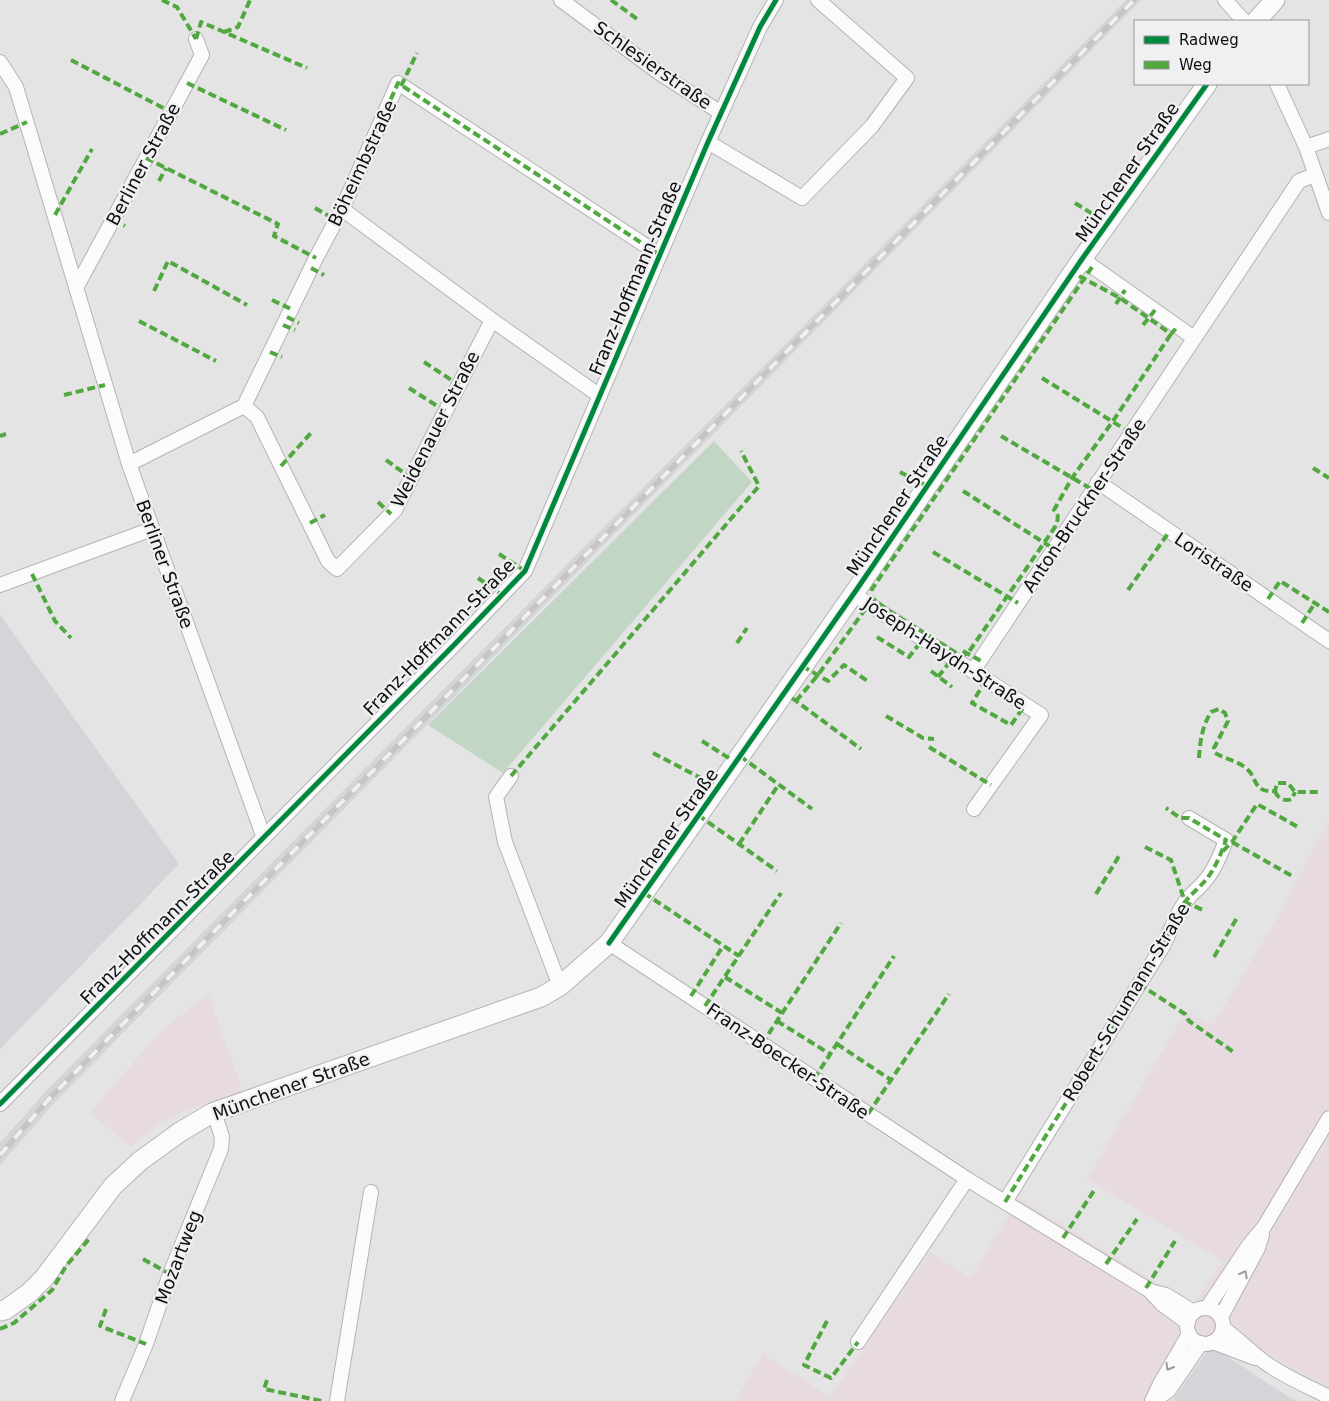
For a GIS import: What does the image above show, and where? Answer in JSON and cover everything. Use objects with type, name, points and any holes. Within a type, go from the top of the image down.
[{"type":"main road","points":[[1257,20],[1275,0]]},
{"type":"main road","name":"Münchener Straße","points":[[0,1311],[5,1310],[30,1293],[44,1278],[113,1186],[140,1161],[180,1132],[214,1112],[541,997],[560,986],[609,942],[853,594],[1082,259],[1206,85]]},
{"type":"street","name":"Schlesierstraße","points":[[561,0],[658,72],[722,113]]},
{"type":"street","name":"Franz-Hoffmann-Straße","points":[[0,1104],[525,571],[708,142],[760,27],[776,0]]},
{"type":"street","points":[[708,142],[802,198],[872,126],[907,78],[818,0]]},
{"type":"street","points":[[1225,0],[1243,20]]},
{"type":"street","name":"Berliner Straße","points":[[76,288],[202,55],[196,39]]},
{"type":"street","name":"Berliner Straße","points":[[0,62],[16,87],[129,464],[264,838]]},
{"type":"street","name":"Böheimbstraße","points":[[244,406],[316,258],[342,210],[398,83],[660,255]]},
{"type":"street","points":[[1277,85],[1306,147],[1329,213]]},
{"type":"street","points":[[1306,147],[1329,139]]},
{"type":"street","name":"Anton-Bruckner-Straße","points":[[973,672],[1299,181],[1315,175]]},
{"type":"street","points":[[342,210],[492,320],[600,396]]},
{"type":"street","points":[[1082,259],[1194,338]]},
{"type":"street","name":"Weidenauer Straße","points":[[244,406],[257,417],[328,561],[337,569],[395,510],[492,320]]},
{"type":"street","points":[[129,464],[244,406]]},
{"type":"street","name":"Loristraße","points":[[1098,482],[1329,641]]},
{"type":"street","points":[[0,585],[152,529]]},
{"type":"street","name":"Joseph-Haydn-Straße","points":[[853,594],[1041,715],[974,809]]},
{"type":"street","points":[[511,776],[496,797],[505,842],[560,986]]},
{"type":"street","name":"Robert-Schumann-Straße","points":[[1005,1202],[1164,944],[1175,918],[1194,891],[1204,883],[1222,852],[1226,840],[1189,818]]},
{"type":"street","name":"Franz-Boecker-Straße","points":[[609,942],[968,1179],[1149,1290],[1162,1304],[1194,1319]]},
{"type":"street","name":"Mozartweg","points":[[122,1401],[146,1344],[170,1274],[221,1149],[222,1136],[214,1112]]},
{"type":"street","points":[[1153,1401],[1194,1319],[1264,1227],[1329,1118]]},
{"type":"street","points":[[858,1342],[968,1179]]},
{"type":"street","points":[[337,1401],[371,1192]]},
{"type":"street","points":[[1153,1401],[1169,1390],[1207,1343],[1220,1336],[1222,1323],[1258,1248],[1264,1227]]},
{"type":"street","points":[[1194,1319],[1215,1311],[1222,1323],[1263,1361],[1294,1380],[1329,1397]]},
{"type":"street","points":[[1194,1319],[1195,1341],[1263,1361]]},
{"type":"shaded area","points":[[1126,0],[1141,0],[55,1102],[0,1165],[0,1143],[45,1092]]},
{"type":"shaded area","points":[[0,615],[179,864],[0,1049]]},
{"type":"shaded area","points":[[1329,820],[1329,1387],[1298,1372],[1222,1325],[1168,1401],[740,1401],[739,1394],[763,1354],[830,1397],[930,1252],[971,1278],[1019,1198],[1193,1305],[1223,1261],[1087,1179],[1186,1011],[1212,1026],[1279,915]]},
{"type":"shaded area","points":[[208,994],[243,1092],[187,1110],[155,1126],[131,1147],[90,1113],[162,1030]]},
{"type":"shaded area","points":[[1211,1346],[1289,1397],[1298,1401],[1172,1401]]},
{"type":"green space","points":[[714,441],[752,482],[503,773],[428,725]]},
{"type":"railway","points":[[0,1155],[49,1099],[1134,0]]},
{"type":"marked path","points":[[162,0],[177,7],[196,39]]},
{"type":"marked path","points":[[224,32],[238,27],[250,0]]},
{"type":"marked path","points":[[611,0],[640,21]]},
{"type":"marked path","points":[[196,39],[201,22],[307,68]]},
{"type":"marked path","points":[[401,86],[417,53]]},
{"type":"marked path","points":[[71,60],[171,112]]},
{"type":"marked path","points":[[187,83],[286,130]]},
{"type":"marked path","points":[[342,209],[398,83],[660,255]]},
{"type":"marked path","points":[[0,134],[27,122]]},
{"type":"marked path","points":[[55,215],[92,149]]},
{"type":"marked path","points":[[146,158],[278,224],[274,236],[316,258]]},
{"type":"marked path","points":[[159,181],[166,168]]},
{"type":"marked path","points":[[1075,203],[1107,223]]},
{"type":"marked path","points":[[315,208],[336,220]]},
{"type":"marked path","points":[[113,220],[125,226]]},
{"type":"marked path","points":[[154,291],[168,261],[247,305]]},
{"type":"marked path","points":[[1092,267],[872,589],[871,597],[886,609],[961,656],[968,653],[1055,527],[1058,518],[1054,510],[1072,478],[1171,334]]},
{"type":"marked path","points":[[311,268],[324,275]]},
{"type":"marked path","points":[[1079,276],[1120,298],[1171,334],[1178,326]]},
{"type":"marked path","points":[[1116,304],[1125,290]]},
{"type":"marked path","points":[[272,300],[291,309]]},
{"type":"marked path","points":[[1143,325],[1155,310]]},
{"type":"marked path","points":[[287,317],[299,323]]},
{"type":"marked path","points":[[139,321],[216,361]]},
{"type":"marked path","points":[[283,325],[295,330]]},
{"type":"marked path","points":[[270,352],[282,357]]},
{"type":"marked path","points":[[424,362],[459,385]]},
{"type":"marked path","points":[[1042,378],[1131,433]]},
{"type":"marked path","points":[[64,395],[105,385]]},
{"type":"marked path","points":[[409,388],[445,411]]},
{"type":"marked path","points":[[281,466],[311,433]]},
{"type":"marked path","points":[[0,436],[6,434]]},
{"type":"marked path","points":[[1001,436],[1093,490]]},
{"type":"marked path","points":[[511,776],[759,486],[741,451]]},
{"type":"marked path","points":[[386,460],[411,478]]},
{"type":"marked path","points":[[1313,468],[1329,478]]},
{"type":"marked path","points":[[900,472],[927,486]]},
{"type":"marked path","points":[[963,491],[1054,549]]},
{"type":"marked path","points":[[378,502],[391,514]]},
{"type":"marked path","points":[[310,523],[325,515]]},
{"type":"marked path","points":[[1128,590],[1169,532]]},
{"type":"marked path","points":[[933,552],[1018,603]]},
{"type":"marked path","points":[[499,554],[525,571]]},
{"type":"marked path","points":[[32,574],[55,621],[71,638]]},
{"type":"marked path","points":[[478,578],[502,595]]},
{"type":"marked path","points":[[1268,599],[1280,581],[1329,612]]},
{"type":"marked path","points":[[1302,623],[1315,603]]},
{"type":"marked path","points":[[796,701],[818,675],[869,604]]},
{"type":"marked path","points":[[737,643],[747,628]]},
{"type":"marked path","points":[[877,637],[909,657],[923,639]]},
{"type":"marked path","points":[[963,651],[981,661]]},
{"type":"marked path","points":[[938,677],[953,658]]},
{"type":"marked path","points":[[802,666],[828,681],[844,665],[869,682]]},
{"type":"marked path","points":[[931,671],[952,687]]},
{"type":"marked path","points":[[986,680],[972,703],[1011,725],[1025,705]]},
{"type":"marked path","points":[[792,698],[861,749]]},
{"type":"marked path","points":[[1199,758],[1205,723],[1211,712],[1219,709],[1225,713],[1228,721],[1214,748],[1215,753],[1244,767],[1251,773],[1259,787],[1263,790],[1275,791],[1277,783],[1288,783],[1295,792],[1318,792]]},
{"type":"marked path","points":[[886,716],[923,738],[934,739]]},
{"type":"marked path","points":[[702,741],[735,762]]},
{"type":"marked path","points":[[929,747],[991,785]]},
{"type":"marked path","points":[[653,753],[718,787]]},
{"type":"marked path","points":[[740,756],[812,809]]},
{"type":"marked path","points":[[739,844],[779,784]]},
{"type":"marked path","points":[[1275,791],[1284,800],[1292,799],[1295,792]]},
{"type":"marked path","points":[[1223,851],[1232,842],[1257,804],[1298,827]]},
{"type":"marked path","points":[[1005,1202],[1164,944],[1182,907],[1187,899],[1208,878],[1222,851],[1226,840],[1189,818],[1180,818],[1166,808]]},
{"type":"marked path","points":[[698,815],[777,871]]},
{"type":"marked path","points":[[1232,842],[1292,876]]},
{"type":"marked path","points":[[1145,847],[1171,860],[1185,902],[1205,911]]},
{"type":"marked path","points":[[1096,894],[1119,856]]},
{"type":"marked path","points":[[644,893],[739,956]]},
{"type":"marked path","points":[[705,1006],[781,893]]},
{"type":"marked path","points":[[1214,957],[1238,916]]},
{"type":"marked path","points":[[762,1044],[841,923]]},
{"type":"marked path","points":[[691,996],[723,946]]},
{"type":"marked path","points":[[814,1079],[894,956]]},
{"type":"marked path","points":[[725,977],[782,1013]]},
{"type":"marked path","points":[[1139,984],[1185,1014],[1189,1021],[1235,1053]]},
{"type":"marked path","points":[[868,1114],[949,994]]},
{"type":"marked path","points":[[777,1021],[830,1054]]},
{"type":"marked path","points":[[837,1044],[891,1080]]},
{"type":"marked path","points":[[1063,1238],[1095,1189]]},
{"type":"marked path","points":[[1106,1264],[1137,1219]]},
{"type":"marked path","points":[[0,1329],[14,1323],[52,1290],[66,1266],[89,1239]]},
{"type":"marked path","points":[[1146,1288],[1175,1241]]},
{"type":"marked path","points":[[143,1259],[170,1274]]},
{"type":"marked path","points":[[106,1309],[100,1326],[146,1344]]},
{"type":"marked path","points":[[827,1321],[804,1365],[831,1378],[858,1342]]},
{"type":"marked path","points":[[267,1380],[264,1389],[322,1401]]},
{"type":"cycle path","points":[[0,1104],[525,571],[708,142],[760,27],[776,0]]},
{"type":"cycle path","points":[[609,943],[857,589],[1082,259],[1206,85]]}]
